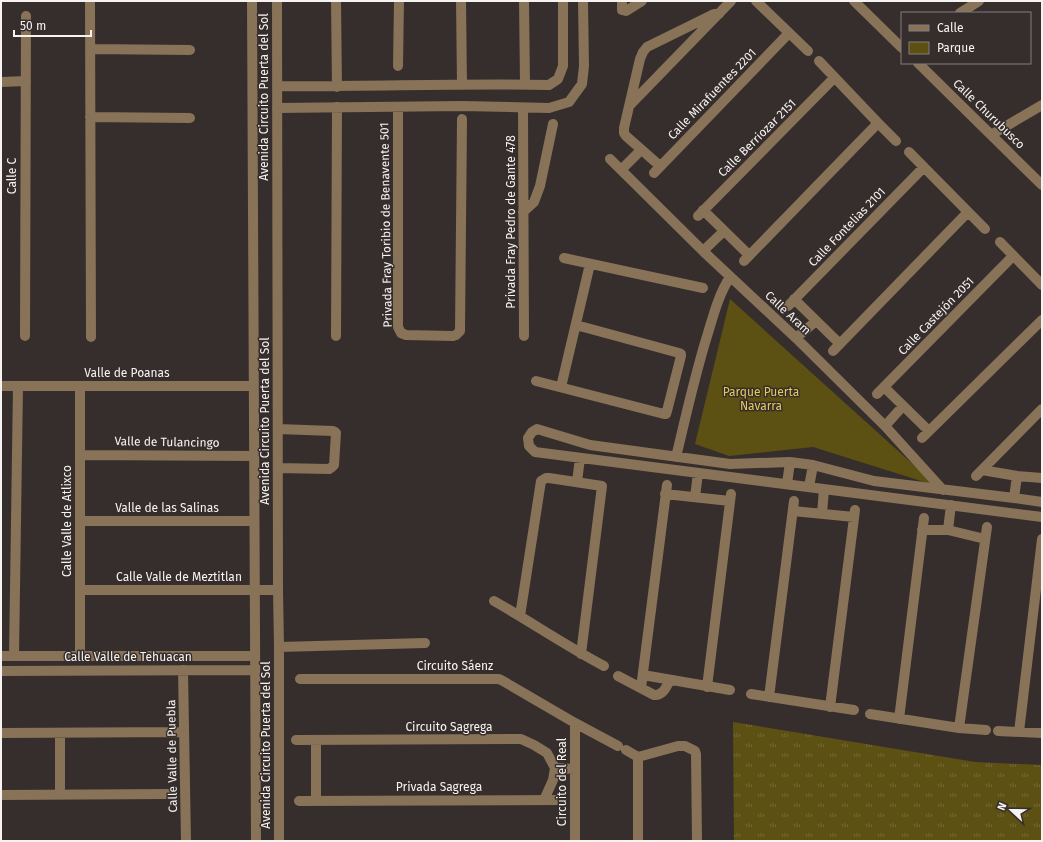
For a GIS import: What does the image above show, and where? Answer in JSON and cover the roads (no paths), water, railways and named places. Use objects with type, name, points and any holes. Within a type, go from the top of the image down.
[{"type":"street","points":[[90,1],[92,337]]},
{"type":"street","name":"Avenida Circuito Puerta del Sol","points":[[252,1],[256,841]]},
{"type":"street","name":"Avenida Circuito Puerta del Sol","points":[[277,1],[279,841]]},
{"type":"street","points":[[336,1],[337,87]]},
{"type":"street","points":[[398,66],[399,1]]},
{"type":"street","points":[[461,1],[462,85]]},
{"type":"street","points":[[524,1],[525,84]]},
{"type":"street","points":[[277,86],[337,87],[525,84],[549,85],[558,79],[563,66],[562,1]]},
{"type":"street","points":[[277,108],[462,106],[549,108],[569,102],[582,84],[584,66],[583,1]]},
{"type":"street","points":[[622,5],[626,11],[642,1]]},
{"type":"street","points":[[628,107],[731,1]]},
{"type":"street","points":[[756,1],[808,51]]},
{"type":"street","points":[[854,1],[901,47]]},
{"type":"street","points":[[962,12],[979,1]]},
{"type":"street","points":[[621,170],[641,150],[626,136],[624,133],[624,128],[640,59],[643,52],[647,47],[714,14],[719,14]]},
{"type":"street","name":"Calle C","points":[[25,336],[26,16]]},
{"type":"street","name":"Calle Mirafuentes 2201","points":[[641,150],[657,169],[790,33]]},
{"type":"street","points":[[90,49],[190,50]]},
{"type":"street","points":[[819,61],[896,141]]},
{"type":"street","name":"Calle Churubusco","points":[[919,64],[1041,183]]},
{"type":"street","name":"Calle Berriozar 2151","points":[[724,231],[701,214],[834,78]]},
{"type":"street","points":[[1,82],[26,81]]},
{"type":"street","points":[[991,135],[1042,105]]},
{"type":"street","points":[[336,336],[337,107]]},
{"type":"street","name":"Privada Fray Toribio de Benavente 501","points":[[398,107],[398,328],[401,333],[406,335],[453,336],[460,331],[462,119]]},
{"type":"street","name":"Privada Fray Pedro de Gante 478","points":[[523,108],[524,336]]},
{"type":"street","points":[[90,117],[190,118]]},
{"type":"street","points":[[703,251],[724,231],[746,258],[878,123]]},
{"type":"street","points":[[524,212],[534,202],[540,186],[553,124]]},
{"type":"street","points":[[909,152],[985,229]]},
{"type":"street","name":"Calle Aram","points":[[610,159],[703,251],[796,338],[885,426],[943,490]]},
{"type":"street","name":"Calle Fontelias 2101","points":[[816,321],[791,302],[924,167]]},
{"type":"street","points":[[796,338],[816,321],[836,347],[968,212]]},
{"type":"street","points":[[1000,242],[1042,285]]},
{"type":"street","name":"Calle Castejón 2051","points":[[904,406],[881,390],[1013,256]]},
{"type":"street","points":[[564,258],[703,288]]},
{"type":"street","points":[[561,387],[590,264]]},
{"type":"street","points":[[676,457],[701,355],[719,297],[730,277]]},
{"type":"street","points":[[885,426],[904,406],[925,435],[1042,320]]},
{"type":"street","points":[[536,381],[666,414],[675,383],[681,354],[576,325]]},
{"type":"street","points":[[675,383],[693,388]]},
{"type":"street","name":"Valle de Poanas","points":[[1,386],[254,386]]},
{"type":"street","points":[[14,656],[18,386]]},
{"type":"street","name":"Calle Valle de Atlixco","points":[[80,386],[80,656]]},
{"type":"street","points":[[1042,409],[979,473],[1042,478]]},
{"type":"street","points":[[278,429],[333,431],[336,433],[334,465],[329,469],[278,468]]},
{"type":"street","points":[[1042,502],[874,481],[813,465],[790,462],[730,464],[590,445],[537,429],[532,432],[528,438],[529,446],[536,452],[1042,517]]},
{"type":"street","name":"Valle de Tulancingo","points":[[80,455],[254,456]]},
{"type":"street","points":[[577,482],[580,458]]},
{"type":"street","points":[[787,484],[790,462]]},
{"type":"street","points":[[809,487],[813,465]]},
{"type":"street","points":[[695,497],[698,473]]},
{"type":"street","points":[[1014,498],[1017,476]]},
{"type":"street","points":[[520,616],[542,481],[549,478],[602,486],[581,654]]},
{"type":"street","points":[[641,688],[666,489],[695,497],[731,498],[708,687]]},
{"type":"street","points":[[822,514],[824,489]]},
{"type":"street","points":[[948,530],[950,505]]},
{"type":"street","points":[[769,697],[794,506],[822,514],[854,514],[830,706]]},
{"type":"street","points":[[900,719],[924,518]]},
{"type":"street","name":"Valle de las Salinas","points":[[80,521],[254,521]]},
{"type":"street","points":[[959,728],[987,527]]},
{"type":"street","points":[[922,530],[948,530],[985,539]]},
{"type":"street","points":[[1019,732],[1042,539]]},
{"type":"street","name":"Calle Valle de Meztitlan","points":[[80,590],[278,590]]},
{"type":"street","points":[[494,601],[581,654],[604,666]]},
{"type":"street","points":[[279,647],[425,643]]},
{"type":"street","name":"Calle Valle de Tehuacan","points":[[1,656],[255,656]]},
{"type":"street","points":[[46,656],[46,671]]},
{"type":"street","name":"Calle Valle de Puebla","points":[[183,670],[186,841]]},
{"type":"street","name":"Calle Valle de Tehuacan","points":[[1,671],[255,670]]},
{"type":"street","points":[[643,675],[730,690]]},
{"type":"street","points":[[618,676],[654,695],[659,696],[662,694],[670,680]]},
{"type":"street","name":"Circuito Sáenz","points":[[300,679],[499,679],[638,757]]},
{"type":"street","points":[[751,694],[854,710]]},
{"type":"street","points":[[870,714],[959,728],[986,730]]},
{"type":"street","name":"Circuito del Real","points":[[575,723],[575,841]]},
{"type":"street","points":[[998,731],[1042,733]]},
{"type":"street","points":[[1,733],[184,732]]},
{"type":"street","points":[[60,733],[60,794]]},
{"type":"street","name":"Circuito Sagrega","points":[[296,740],[521,739],[547,753],[555,768]]},
{"type":"street","points":[[316,740],[316,801]]},
{"type":"street","points":[[638,841],[638,757],[678,746],[685,746],[695,750],[696,754],[697,841]]},
{"type":"street","points":[[544,800],[553,780],[555,768],[575,769]]},
{"type":"street","points":[[1,795],[170,794]]},
{"type":"street","name":"Privada Sagrega","points":[[299,801],[562,800]]},
{"type":"park label","name":"Parque Puerta Navarra","points":[[761,399]]}]
